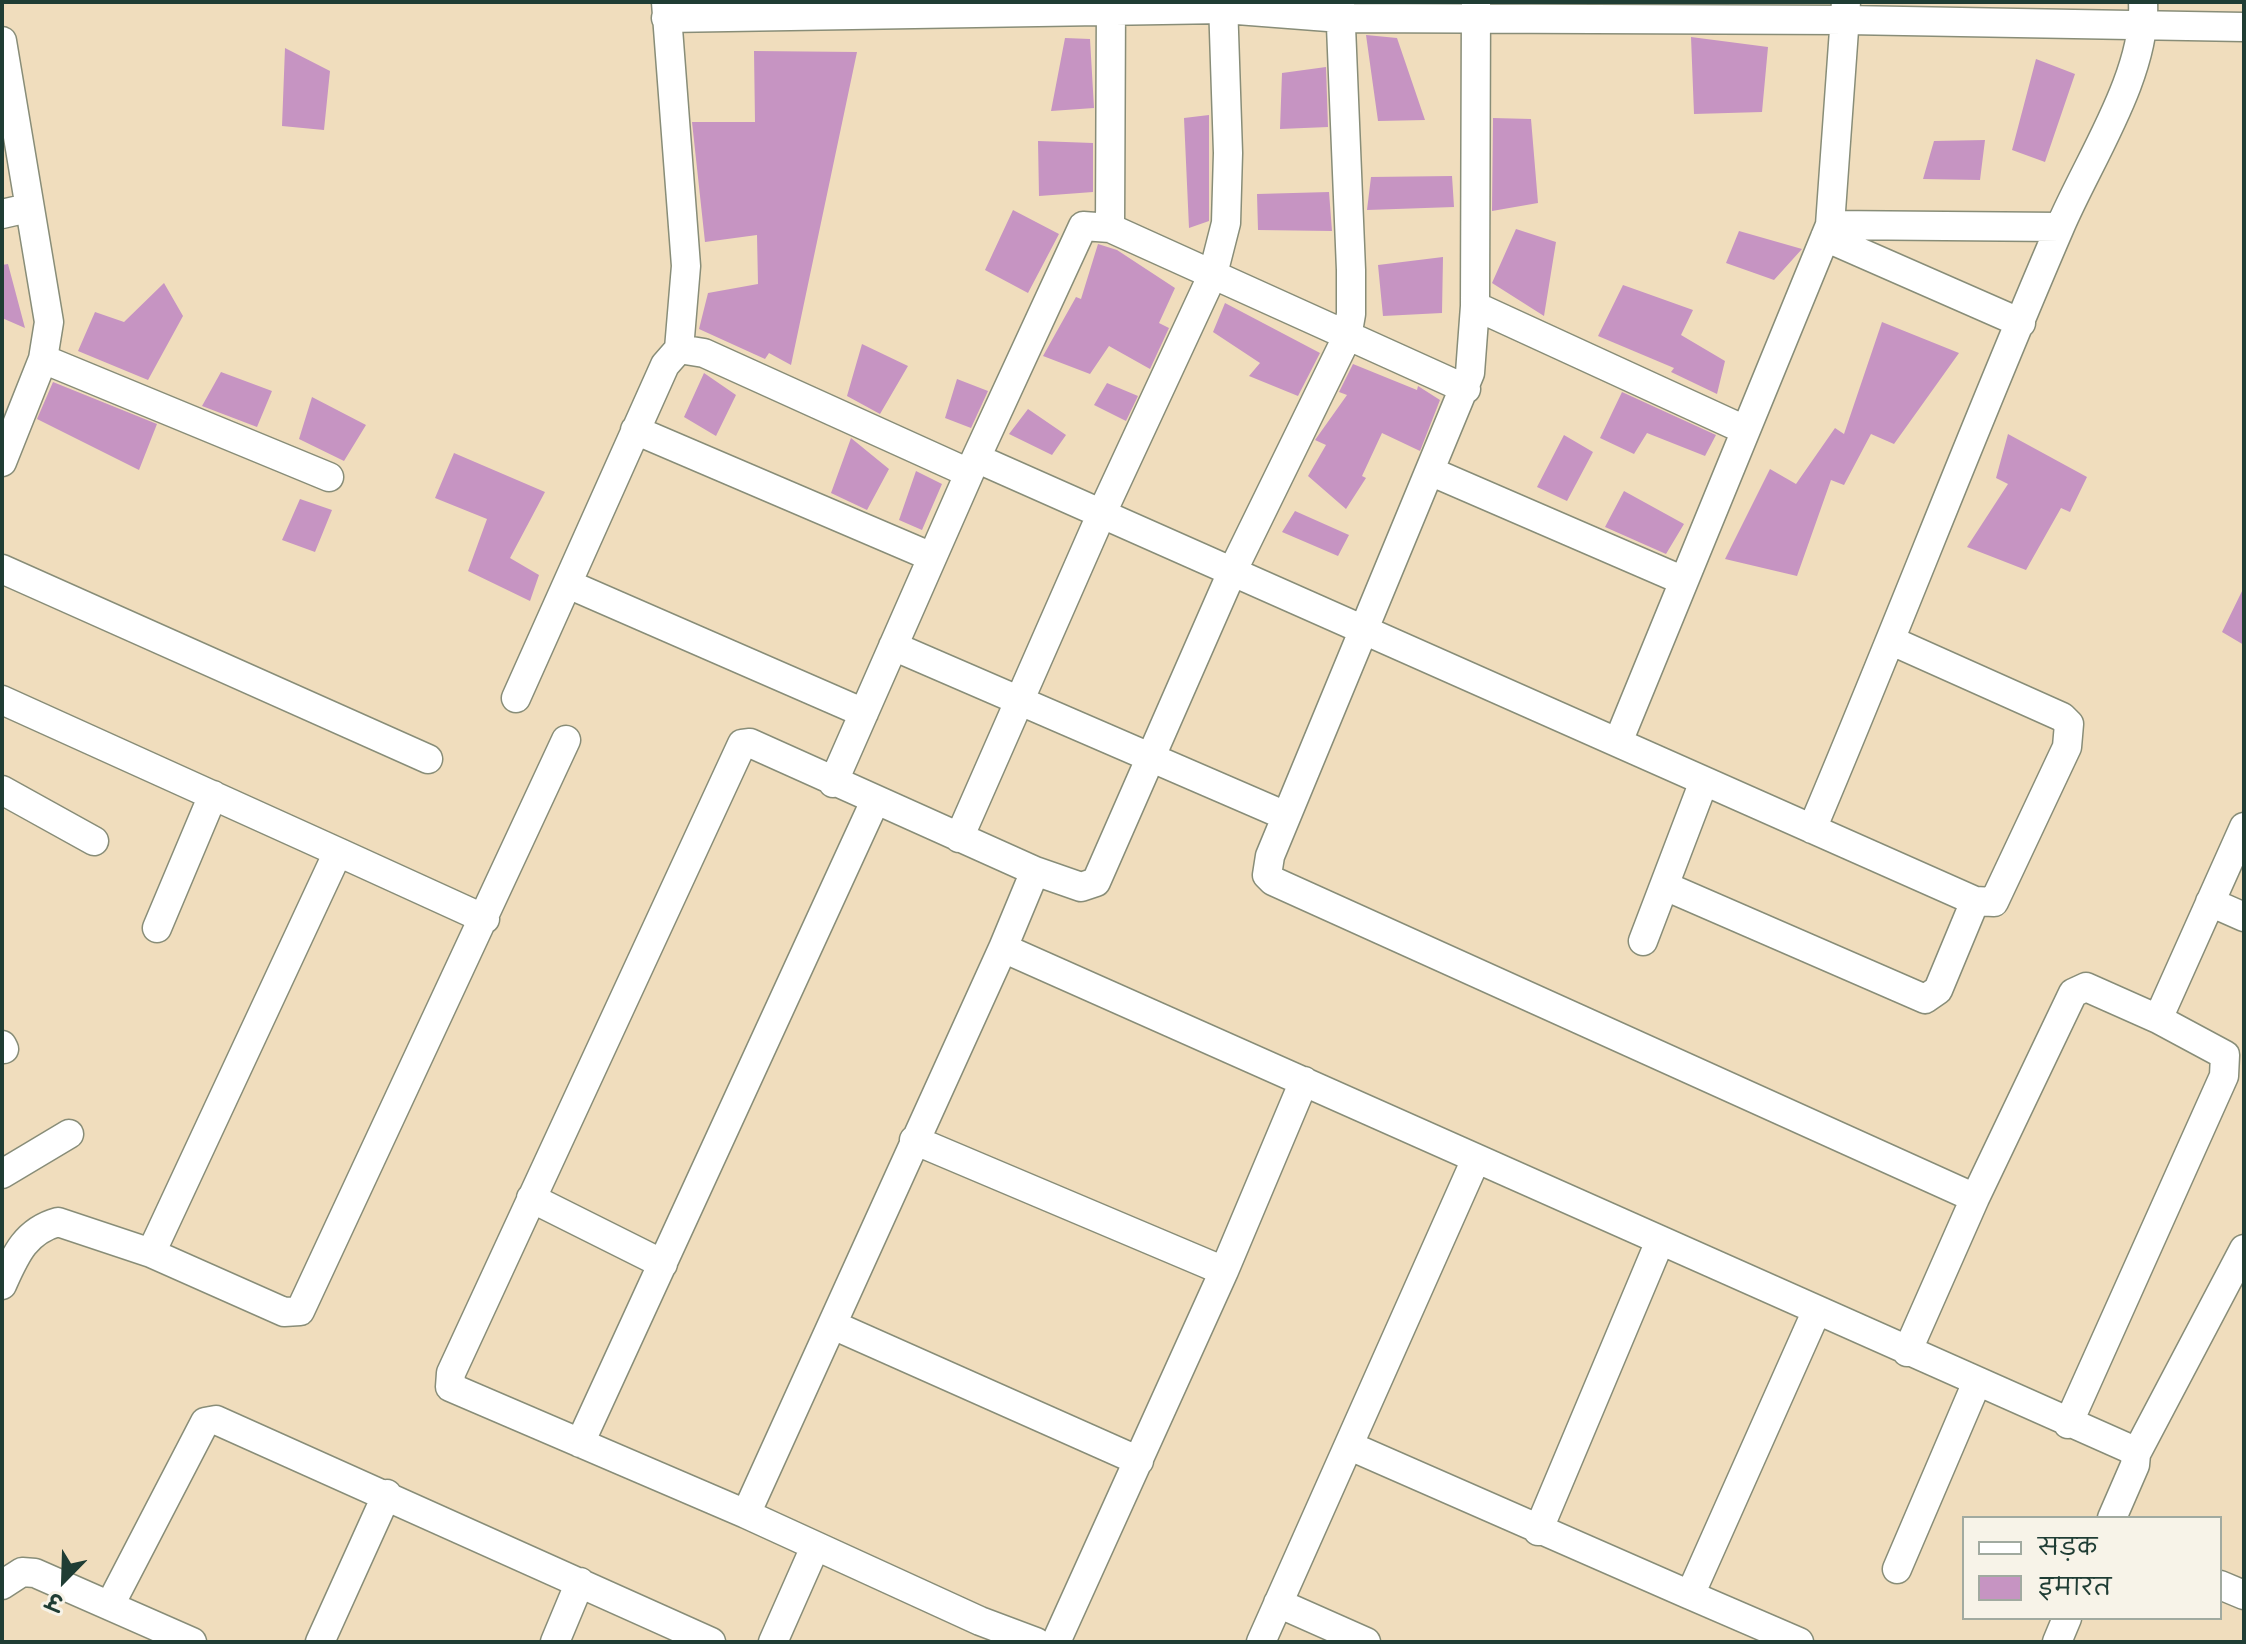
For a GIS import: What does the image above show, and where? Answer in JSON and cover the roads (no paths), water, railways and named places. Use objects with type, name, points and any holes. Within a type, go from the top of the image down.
[{"type":"street","points":[[959,838],[1101,515],[1213,274],[1222,247],[1227,181],[1223,5]]},
{"type":"street","points":[[516,698],[665,365],[679,349],[686,266],[666,10],[1223,5],[1341,10],[1847,11],[2144,15],[2244,27]]},
{"type":"street","points":[[1110,228],[1111,7]]},
{"type":"street","points":[[1036,1642],[975,1631],[746,1514],[457,1392],[449,1382],[738,749],[750,743],[833,783],[1035,871],[1081,887],[1091,887],[1096,882],[1232,572],[1347,337],[1351,314],[1351,270],[1341,10]]},
{"type":"street","points":[[1476,10],[1475,306],[1473,357],[1466,389],[1286,816],[1266,865],[1267,875],[1273,881],[1975,1198]]},
{"type":"street","points":[[1618,742],[1828,231],[1847,11]]},
{"type":"street","points":[[1812,829],[2060,227],[2136,61],[2144,15]]},
{"type":"street","points":[[2,41],[15,211],[49,322],[43,359],[8,435],[2,462]]},
{"type":"street","points":[[833,783],[972,465],[1079,232],[1088,224],[1110,228],[1466,389]]},
{"type":"street","points":[[1828,231],[2060,227]]},
{"type":"street","points":[[1828,231],[2021,323]]},
{"type":"street","points":[[1475,306],[1745,430]]},
{"type":"street","points":[[679,349],[704,353],[972,465],[1101,515],[1987,904],[1996,899],[2067,747],[2069,724],[2062,717],[1892,641]]},
{"type":"street","points":[[43,359],[329,477]]},
{"type":"street","points":[[635,430],[932,557]]},
{"type":"street","points":[[1432,472],[1684,581]]},
{"type":"street","points":[[2,569],[428,759]]},
{"type":"street","points":[[568,584],[864,713]]},
{"type":"street","points":[[893,646],[1150,760],[1286,816]]},
{"type":"street","points":[[5,708],[213,795],[485,919]]},
{"type":"street","points":[[2,1285],[16,1253],[30,1235],[58,1222],[151,1253],[284,1312],[300,1311],[566,740]]},
{"type":"street","points":[[1643,941],[1704,781]]},
{"type":"street","points":[[2,790],[94,841]]},
{"type":"street","points":[[157,928],[213,795]]},
{"type":"street","points":[[580,1443],[875,801]]},
{"type":"street","points":[[2158,1019],[2244,827]]},
{"type":"street","points":[[151,1253],[338,852]]},
{"type":"street","points":[[746,1514],[1035,871]]},
{"type":"street","points":[[1665,886],[1925,999],[1938,990],[1975,901]]},
{"type":"street","points":[[2210,902],[2244,917]]},
{"type":"street","points":[[1003,948],[2136,1454]]},
{"type":"street","points":[[1907,1352],[1975,1198],[2073,993],[2086,987],[2158,1019],[2225,1055],[2224,1076],[2068,1424]]},
{"type":"street","points":[[1056,1642],[1224,1271],[1304,1081]]},
{"type":"street","points":[[2,1174],[69,1134]]},
{"type":"street","points":[[914,1140],[1224,1271]]},
{"type":"street","points":[[1261,1642],[1476,1159]]},
{"type":"street","points":[[531,1198],[663,1264]]},
{"type":"street","points":[[1538,1531],[1660,1241]]},
{"type":"street","points":[[2113,1516],[2135,1465],[2136,1454],[2244,1249]]},
{"type":"street","points":[[1690,1595],[1728,1517],[1817,1310]]},
{"type":"street","points":[[833,1325],[1139,1461]]},
{"type":"street","points":[[1897,1569],[1977,1382]]},
{"type":"street","points":[[110,1605],[205,1422],[210,1419],[226,1423],[387,1494],[711,1642]]},
{"type":"street","points":[[1350,1446],[1538,1531],[1799,1642]]},
{"type":"street","points":[[320,1642],[387,1494]]},
{"type":"street","points":[[773,1642],[815,1547]]},
{"type":"street","points":[[2,1585],[22,1572],[35,1573],[192,1642]]},
{"type":"street","points":[[555,1642],[580,1582]]},
{"type":"street","points":[[2222,1586],[2244,1595]]},
{"type":"street","points":[[1278,1603],[1366,1642]]},
{"type":"street","points":[[2057,1642],[2066,1620]]}]
